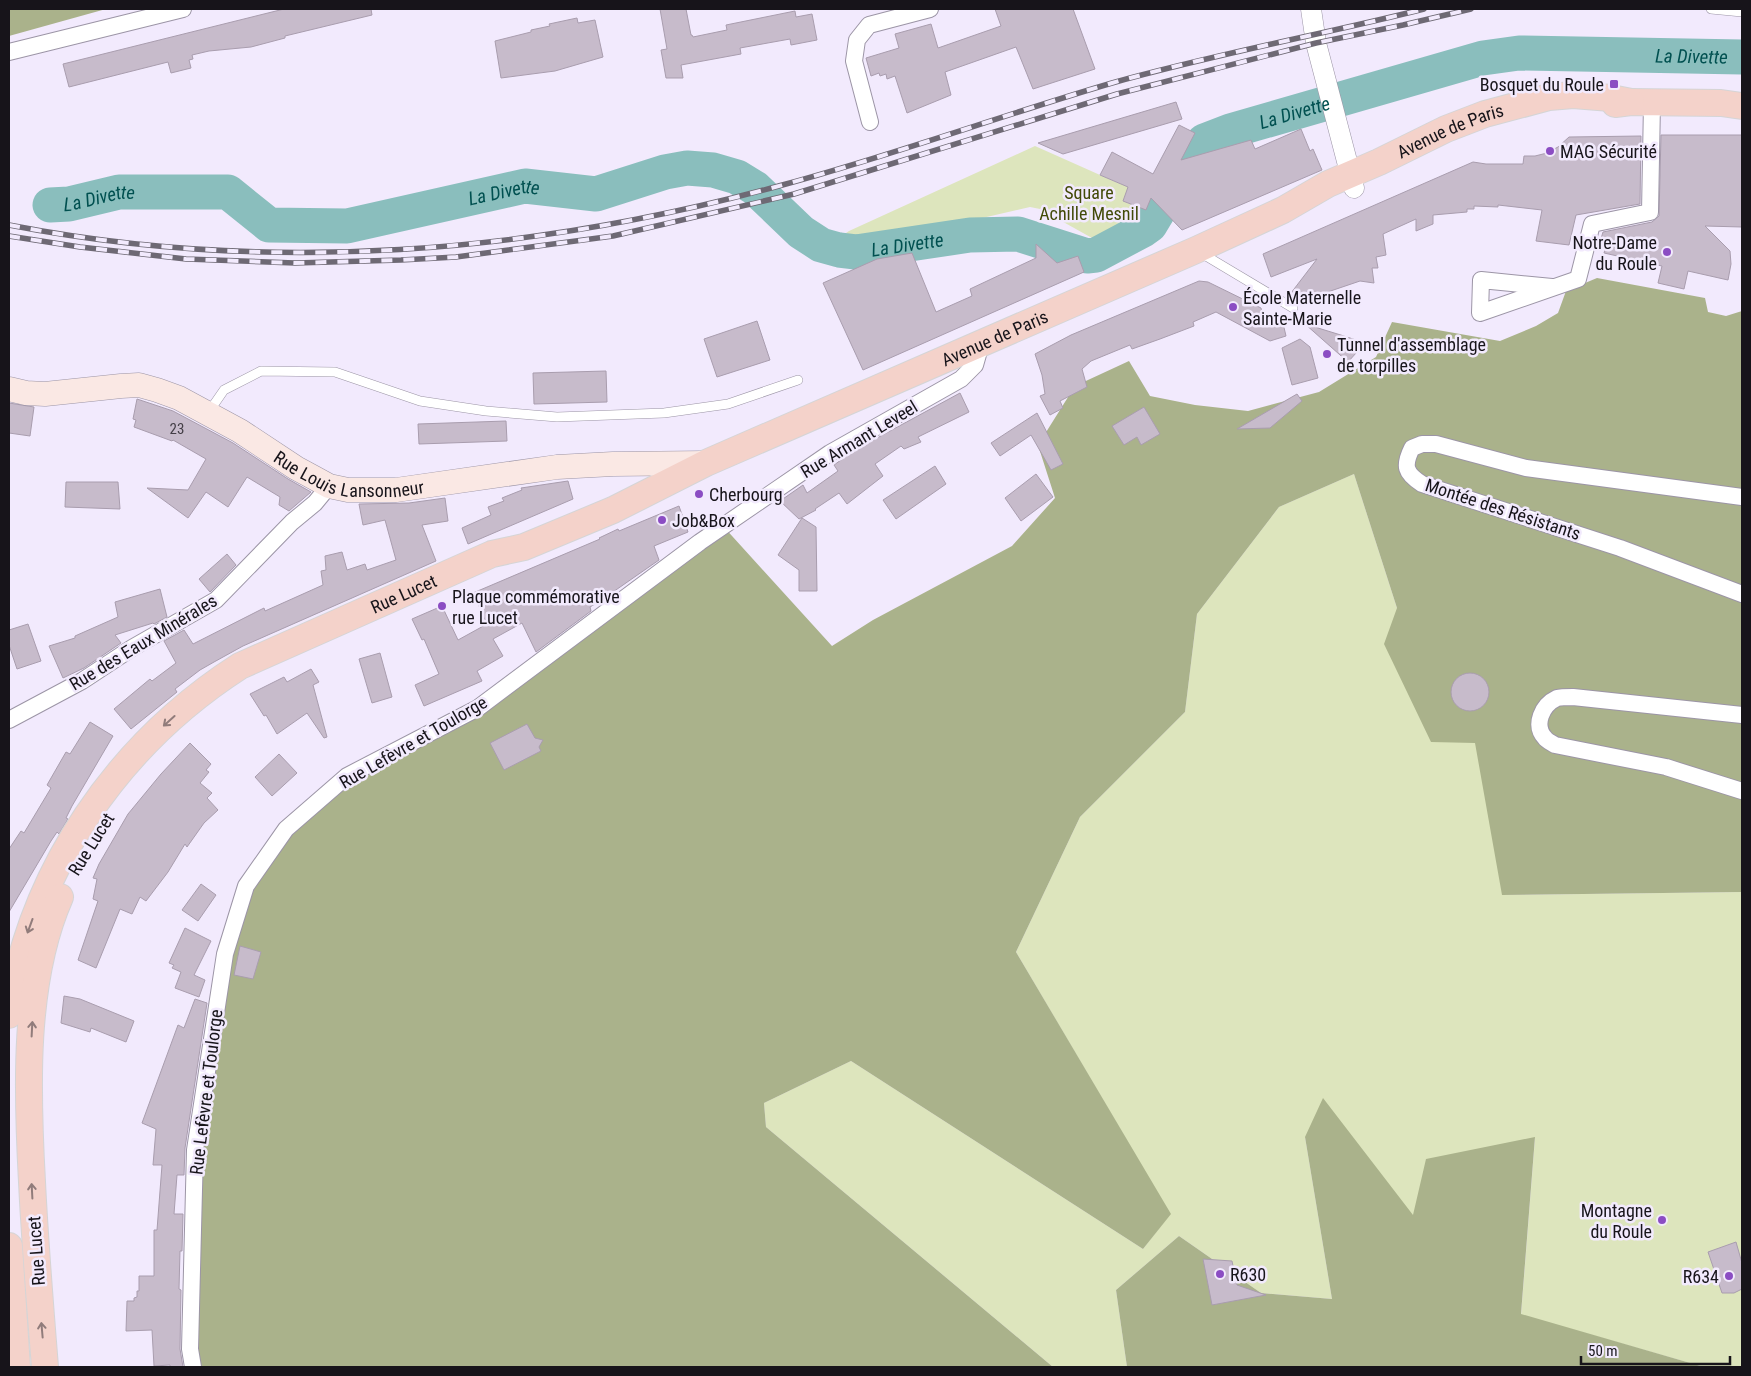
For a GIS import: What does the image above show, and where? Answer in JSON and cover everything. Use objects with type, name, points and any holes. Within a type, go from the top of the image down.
[{"type":"main road","name":"Avenue de Paris","points":[[706,463],[1196,250],[1283,210],[1334,196],[1352,181],[1446,130],[1485,114],[1549,97],[1574,95],[1642,102],[1735,103]]},
{"type":"main road","name":"Rue Louis Lansonneur","points":[[9,389],[26,393],[45,394],[139,385],[179,398],[240,432],[296,468],[329,486],[348,490],[396,490],[557,467],[706,463]]},
{"type":"main road","name":"Rue Lucet","points":[[9,1015],[13,987],[30,925],[56,866],[74,835],[114,777],[133,756],[212,684],[240,666],[492,554],[524,547],[613,510],[706,463]]},
{"type":"main road","name":"Rue Lucet","points":[[45,1367],[29,1129],[32,1022],[40,966],[52,914],[86,845],[113,808],[154,760],[208,708],[238,685],[492,571],[524,547]]},
{"type":"main road","name":"Rue Lucet","points":[[9,1246],[17,1367]]},
{"type":"street","points":[[9,52],[183,9]]},
{"type":"street","points":[[870,122],[854,61],[857,40],[868,25],[930,9]]},
{"type":"street","points":[[1311,9],[1316,43],[1352,181]]},
{"type":"street","points":[[1552,287],[1578,279],[1592,224],[1650,212],[1642,102]]},
{"type":"street","name":"Rue Armant Leveel","points":[[700,542],[830,453],[961,379],[975,365],[981,344]]},
{"type":"street","name":"Montée des Résistants","points":[[1742,497],[1526,468],[1436,444],[1422,444],[1412,448],[1407,459],[1407,468],[1411,477],[1422,484],[1620,548],[1742,594]]},
{"type":"street","name":"Rue des Eaux Minérales","points":[[9,720],[82,681],[132,648],[216,600],[292,522],[315,503],[329,486]]},
{"type":"street","name":"Rue Lefèvre et Toulorge","points":[[193,1367],[190,1349],[195,1150],[225,954],[246,886],[286,830],[347,776],[478,708],[700,542]]},
{"type":"street","points":[[1742,715],[1565,697],[1546,704],[1541,714],[1539,726],[1545,739],[1555,745],[1666,767],[1742,790]]},
{"type":"lane","points":[[1711,9],[1742,12]]},
{"type":"lane","points":[[1196,250],[1293,308]]},
{"type":"lane","points":[[208,414],[224,390],[261,371],[335,372],[420,401],[486,411],[557,417],[664,414],[728,404],[798,380]]},
{"type":"green space","points":[[9,9],[106,9],[9,36]]},
{"type":"green space","name":"Square Achille Mesnil","points":[[1035,146],[1118,183],[1130,184],[1123,201],[1140,208],[1126,225],[1114,233],[1092,238],[1040,209],[1030,207],[861,246],[840,244],[834,241],[849,231]]},
{"type":"green space","points":[[1597,278],[1705,298],[1708,312],[1726,316],[1742,311],[1742,892],[1502,895],[1475,743],[1431,742],[1384,644],[1397,608],[1354,474],[1279,507],[1197,614],[1185,712],[1080,817],[1016,952],[1171,1214],[1143,1249],[851,1061],[764,1103],[766,1127],[1053,1367],[193,1367],[195,1150],[246,886],[286,829],[347,776],[478,708],[723,526],[832,646],[873,620],[1012,546],[1055,498],[1038,445],[1075,386],[1129,361],[1150,396],[1195,405],[1248,411],[1319,392],[1376,357],[1392,322],[1500,341],[1536,326],[1558,313],[1566,291]]},
{"type":"green space","points":[[1354,474],[1397,608],[1555,662],[1502,895],[1742,892],[1742,1367],[1704,1367],[1521,1315],[1535,1138],[1413,1216],[1305,1137],[1332,1299],[1261,1293],[1179,1236],[1116,1290],[1127,1367],[1053,1367],[766,1127],[764,1103],[851,1061],[1143,1249],[1170,1214],[1016,952],[1080,817],[1185,712],[1197,614],[1279,507]]},
{"type":"green space","points":[[1323,1098],[1413,1215],[1426,1159],[1535,1137],[1521,1314],[1704,1367],[1127,1367],[1116,1290],[1179,1236],[1261,1293],[1332,1299],[1305,1137]]},
{"type":"building","points":[[284,9],[371,9],[372,15],[285,36],[285,38],[251,47],[209,51],[192,55],[193,59],[189,60],[191,68],[171,73],[168,62],[69,87],[63,64]]},
{"type":"building","points":[[660,9],[686,9],[693,37],[727,30],[726,25],[795,11],[796,17],[812,14],[817,40],[791,45],[790,39],[740,48],[741,54],[681,65],[683,78],[666,78],[661,50],[667,49]]},
{"type":"building","points":[[995,9],[1073,9],[1095,69],[1033,89],[1016,47],[945,72],[951,95],[907,113],[895,76],[887,79],[886,74],[880,76],[879,73],[871,76],[866,58],[899,48],[895,34],[931,24],[938,48],[1001,26]]},
{"type":"building","points":[[577,18],[578,23],[595,20],[603,57],[555,71],[501,78],[495,41],[550,26],[549,24]]},
{"type":"building","points":[[1176,102],[1182,119],[1063,154],[1038,143]]},
{"type":"building","points":[[1179,125],[1195,133],[1181,160],[1251,140],[1255,149],[1301,129],[1310,151],[1313,149],[1322,170],[1182,230],[1151,198],[1146,210],[1123,201],[1128,187],[1100,175],[1112,152],[1153,174]]},
{"type":"building","points":[[1661,135],[1742,135],[1742,227],[1705,226],[1730,251],[1731,264],[1728,280],[1688,271],[1684,289],[1658,283],[1662,266],[1604,253],[1606,246],[1600,242],[1603,232],[1652,222],[1659,216]]},
{"type":"building","points":[[1641,136],[1640,204],[1576,215],[1569,245],[1536,241],[1542,210],[1498,205],[1498,207],[1474,206],[1474,209],[1467,209],[1467,212],[1433,215],[1433,224],[1416,231],[1416,219],[1383,234],[1386,255],[1376,257],[1378,268],[1372,268],[1374,283],[1360,281],[1304,300],[1291,293],[1317,259],[1271,277],[1263,254],[1473,162],[1523,164],[1524,156],[1547,153],[1558,147],[1569,137]]},
{"type":"building","points":[[1036,244],[1057,263],[1078,256],[1084,272],[863,370],[823,283],[877,259],[912,253],[936,312],[972,296],[970,289],[1036,258]]},
{"type":"building","points":[[1199,281],[1208,282],[1261,308],[1265,323],[1282,319],[1286,336],[1270,341],[1216,312],[1193,322],[1194,326],[1132,349],[1130,345],[1091,361],[1082,369],[1087,387],[1060,401],[1063,408],[1050,415],[1040,396],[1045,394],[1042,375],[1035,354],[1071,335]]},
{"type":"building","points":[[757,321],[770,360],[717,377],[704,339]]},
{"type":"building","points":[[1305,324],[1344,336],[1365,343],[1348,362]]},
{"type":"building","points":[[1300,339],[1310,347],[1318,378],[1292,385],[1282,348]]},
{"type":"building","points":[[606,371],[607,402],[534,404],[533,373]]},
{"type":"building","points":[[960,393],[969,412],[918,437],[921,442],[904,449],[901,446],[875,464],[883,476],[847,504],[839,493],[816,510],[799,519],[780,501],[803,485],[807,493],[838,471],[834,465],[855,450]]},
{"type":"building","points":[[1297,394],[1302,401],[1270,428],[1237,429]]},
{"type":"building","points":[[137,399],[173,411],[233,443],[311,492],[289,511],[279,505],[280,497],[247,477],[228,507],[206,492],[188,518],[147,488],[188,490],[206,459],[173,440],[134,427],[136,420],[133,419]]},
{"type":"building","points":[[9,403],[34,407],[30,436],[9,433]]},
{"type":"building","points":[[1144,407],[1160,434],[1141,445],[1137,437],[1124,445],[1112,426]]},
{"type":"building","points":[[1037,413],[1063,464],[1051,470],[1031,435],[1000,456],[991,443]]},
{"type":"building","points":[[506,421],[507,441],[419,444],[418,424]]},
{"type":"building","points":[[935,466],[946,484],[896,519],[883,500]]},
{"type":"building","points":[[1036,474],[1053,497],[1021,521],[1005,498]]},
{"type":"building","points":[[568,481],[573,499],[468,544],[462,528],[491,515],[488,507],[504,501],[502,498],[522,490],[521,488]]},
{"type":"building","points":[[66,482],[118,482],[120,509],[65,507]]},
{"type":"building","points":[[445,498],[448,521],[422,525],[436,561],[243,646],[200,670],[175,689],[177,692],[131,729],[114,709],[150,679],[152,681],[176,663],[164,641],[184,630],[193,644],[264,608],[265,611],[323,585],[321,571],[326,570],[325,556],[342,552],[347,570],[365,564],[367,570],[396,560],[385,520],[363,525],[359,504],[409,503]]},
{"type":"building","points":[[679,506],[688,532],[654,546],[659,560],[590,607],[591,611],[536,652],[522,623],[493,639],[503,656],[477,671],[482,681],[424,706],[415,685],[439,674],[424,639],[422,640],[412,619],[442,606],[458,640],[487,624],[473,593],[600,539],[618,529],[619,531]]},
{"type":"building","points":[[802,518],[816,527],[817,591],[799,591],[799,570],[778,555]]},
{"type":"building","points":[[227,554],[236,565],[210,592],[199,579]]},
{"type":"building","points":[[160,589],[167,617],[154,624],[115,635],[121,643],[84,668],[63,678],[49,646],[75,638],[75,636],[118,617],[115,602]]},
{"type":"building","points":[[28,624],[41,661],[17,669],[9,645],[9,630]]},
{"type":"building","points":[[380,653],[392,697],[372,703],[359,659]]},
{"type":"building","points":[[311,669],[319,682],[313,685],[327,737],[324,738],[307,713],[277,734],[266,715],[264,716],[250,694],[284,677],[287,682]]},
{"type":"building","points":[[1470,673],[1477,674],[1483,679],[1488,685],[1488,699],[1483,705],[1477,710],[1470,711],[1463,710],[1457,705],[1452,699],[1451,692],[1452,685],[1457,679],[1463,674]]},
{"type":"building","points":[[90,722],[113,736],[72,806],[66,818],[68,819],[59,834],[57,832],[51,841],[9,912],[9,849],[21,831],[24,833],[51,788],[47,785],[66,752],[70,754]]},
{"type":"building","points":[[527,724],[535,738],[543,740],[539,747],[541,751],[504,770],[490,743]]},
{"type":"building","points":[[190,743],[211,764],[206,770],[209,772],[200,783],[212,793],[207,798],[218,810],[204,823],[187,847],[185,844],[168,872],[146,901],[140,897],[132,914],[120,909],[96,968],[78,960],[98,901],[93,899],[97,879],[93,878],[99,864],[128,814]]},
{"type":"building","points":[[279,754],[297,773],[272,796],[255,777]]},
{"type":"building","points":[[201,884],[216,895],[198,921],[182,910]]},
{"type":"building","points":[[185,928],[211,941],[194,975],[205,980],[199,997],[175,988],[181,972],[172,968],[174,965],[169,963]]},
{"type":"building","points":[[240,946],[261,952],[253,979],[234,975]]},
{"type":"building","points":[[64,996],[80,999],[134,1021],[126,1042],[91,1028],[90,1032],[61,1023]]},
{"type":"building","points":[[195,999],[207,1003],[185,1148],[184,1175],[177,1175],[174,1214],[183,1214],[179,1289],[181,1290],[180,1349],[183,1367],[170,1367],[170,1365],[154,1366],[152,1330],[126,1331],[127,1301],[134,1301],[134,1298],[137,1297],[139,1276],[154,1276],[154,1230],[157,1230],[162,1165],[153,1165],[156,1129],[142,1123],[178,1025],[184,1028]]},
{"type":"building","name":"R634","points":[[1736,1242],[1742,1263],[1742,1289],[1734,1293],[1722,1293],[1708,1252]]},
{"type":"building","name":"R630","points":[[1203,1259],[1232,1261],[1237,1285],[1266,1295],[1212,1305]]},
{"type":"waterway","name":"La Divette","points":[[50,205],[69,204],[119,192],[228,192],[269,225],[347,226],[525,186],[596,194],[665,172],[687,168],[713,170],[737,177],[755,188],[801,232],[821,245],[839,250],[856,252],[970,235],[1018,234],[1087,256],[1096,255],[1150,225],[1195,150],[1204,141],[1230,131],[1483,58],[1519,53],[1742,57]]},
{"type":"railway","points":[[9,225],[106,240],[204,250],[302,252],[400,250],[497,241],[594,227],[691,208],[786,184],[1112,83],[1424,9]]},
{"type":"railway","points":[[9,236],[80,247],[186,259],[295,263],[456,257],[613,236],[794,194],[1117,94],[1316,43],[1471,9]]},
{"type":"place","name":"Bosquet du Roule","points":[[1614,84]]},
{"type":"place","name":"MAG Sécurité","points":[[1550,151]]},
{"type":"place","name":"Notre-Dame du Roule","points":[[1667,252]]},
{"type":"place","name":"École Maternelle Sainte-Marie","points":[[1233,307]]},
{"type":"place","name":"Tunnel d'assemblage de torpilles","points":[[1327,354]]},
{"type":"place","name":"Cherbourg","points":[[699,494]]},
{"type":"place","name":"Job&Box","points":[[662,520]]},
{"type":"place","name":"Plaque commémorative rue Lucet","points":[[442,606]]},
{"type":"place","name":"Montagne du Roule","points":[[1662,1220]]},
{"type":"place","name":"R630","points":[[1220,1274]]},
{"type":"place","name":"R634","points":[[1729,1276]]}]
